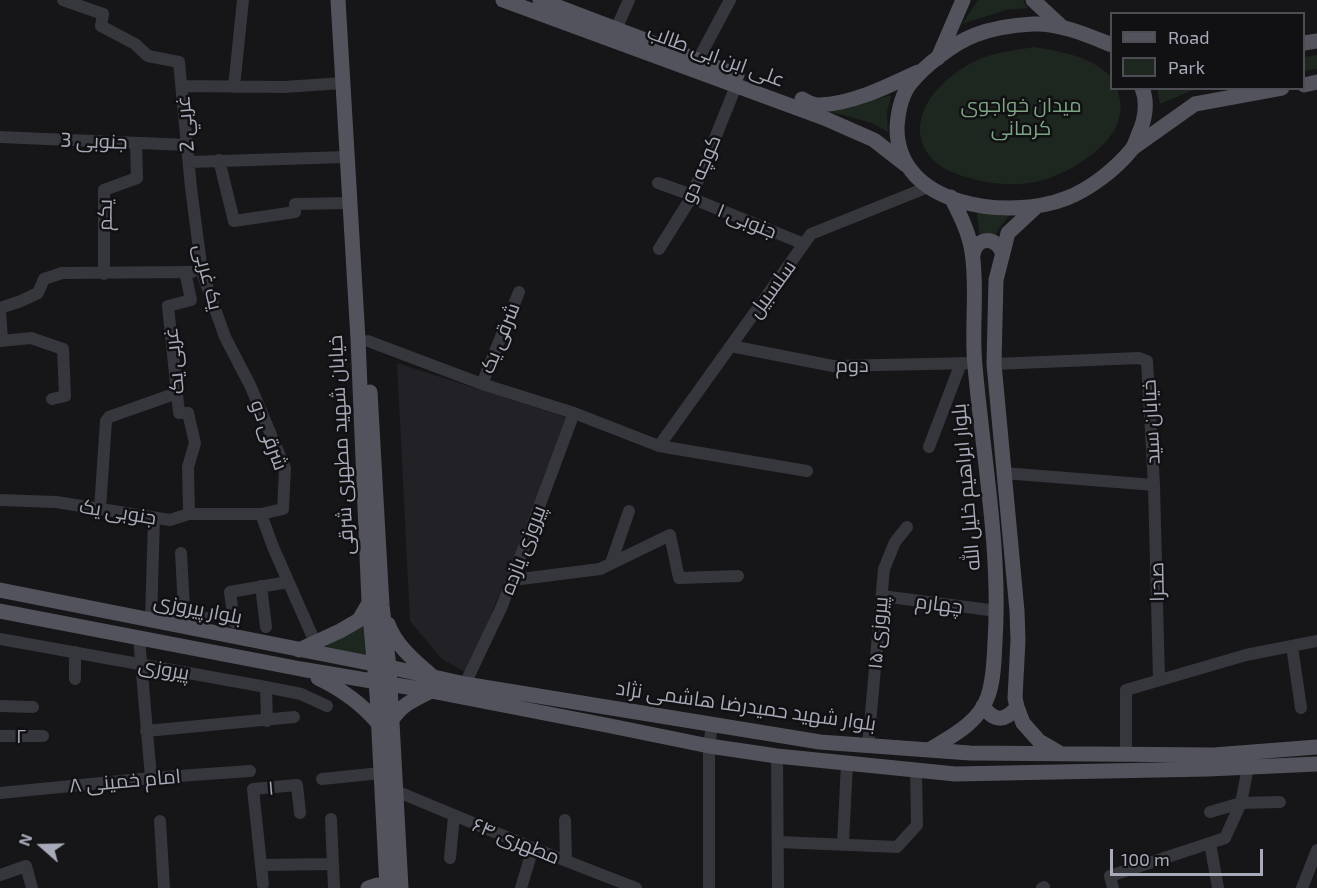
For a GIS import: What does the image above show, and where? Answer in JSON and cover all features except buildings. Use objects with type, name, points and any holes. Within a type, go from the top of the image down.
[{"type":"main road","name":"خیابان شهید مطهری شرقی","points":[[338,0],[346,157],[376,604],[385,722],[396,791],[401,888]]},
{"type":"main road","name":"خیابان شهید مطهری شرقی","points":[[350,0],[352,82],[368,341],[376,604]]},
{"type":"main road","name":"علی ابن ابی طالب","points":[[503,0],[824,118],[874,140],[908,167]]},
{"type":"main road","name":"علی ابن ابی طالب","points":[[540,0],[817,105],[837,102],[885,88],[933,63]]},
{"type":"main road","points":[[933,63],[963,0]]},
{"type":"main road","points":[[1033,0],[1062,27]]},
{"type":"main road","points":[[1110,44],[1062,27],[1035,24],[1004,27],[974,35],[950,49],[909,85],[898,111],[897,140],[908,167],[928,187],[979,206],[1007,210],[1038,206],[1067,198],[1092,184],[1133,148],[1195,104],[1271,90]]},
{"type":"main road","points":[[1133,148],[1144,122],[1143,90]]},
{"type":"main road","name":"بلوار ابراهیم خلیل الله","points":[[929,750],[976,718],[988,696],[994,662],[997,611],[993,527],[968,363],[973,254],[966,226],[951,197]]},
{"type":"main road","name":"بلوار ابراهیم خلیل الله","points":[[1038,206],[1008,233],[1002,252],[996,280],[994,364],[1017,611],[1015,698],[1023,723],[1039,741],[1061,753]]},
{"type":"main road","points":[[973,254],[975,247],[986,240],[993,241],[1002,252]]},
{"type":"main road","name":"بلوار پیروزی","points":[[0,590],[151,621],[196,625],[295,649],[381,666]]},
{"type":"main road","points":[[376,604],[392,636],[433,685],[385,722],[334,686],[296,668],[295,649],[340,631],[359,620],[376,604]]},
{"type":"main road","name":"بلوار پیروزی","points":[[0,611],[382,684]]},
{"type":"main road","name":"بلوار شهید حمیدرضا هاشمی نژاد","points":[[381,666],[433,685],[709,746],[777,756],[955,774],[1317,764]]},
{"type":"main road","name":"بلوار شهید حمیدرضا هاشمی نژاد","points":[[382,684],[465,684],[820,742],[970,753],[1214,754],[1317,747]]},
{"type":"main road","points":[[983,706],[989,715],[999,719],[1010,716],[1017,707]]},
{"type":"main road","name":"خیابان شهید مطهری شرقی","points":[[385,722],[381,774],[386,888]]},
{"type":"main road","points":[[368,888],[377,885],[386,888]]},
{"type":"street","name":"2 غربي","points":[[63,0],[103,14],[101,26],[135,44],[148,56],[179,62],[189,162]]},
{"type":"street","points":[[234,87],[243,0]]},
{"type":"street","points":[[616,30],[629,0]]},
{"type":"street","points":[[698,60],[730,0]]},
{"type":"street","points":[[182,86],[284,87],[343,83]]},
{"type":"street","name":"کوچه دو","points":[[659,249],[692,197],[736,86]]},
{"type":"street","name":"جنوبی 3","points":[[0,137],[187,145]]},
{"type":"street","name":"یکم","points":[[104,274],[104,190],[137,178],[136,143]]},
{"type":"street","points":[[189,162],[346,157]]},
{"type":"street","points":[[219,160],[234,221],[294,212],[295,204],[349,203]]},
{"type":"street","name":"یک غربی","points":[[189,162],[202,272],[225,337],[250,385]]},
{"type":"street","name":"جنوبی ۱","points":[[658,183],[804,244]]},
{"type":"street","name":"سلسبیل","points":[[659,446],[811,234],[928,187]]},
{"type":"street","name":"غربی یک","points":[[185,272],[191,300],[168,306],[179,412],[188,412],[195,443],[188,467],[189,514]]},
{"type":"street","points":[[52,399],[65,396],[63,350],[31,338],[1,341],[0,308],[38,293],[44,279],[62,273],[202,272]]},
{"type":"street","name":"شرقی یک","points":[[482,384],[519,292]]},
{"type":"street","points":[[368,341],[482,384],[574,413],[659,446],[807,471]]},
{"type":"street","name":"دوم","points":[[731,346],[833,366],[968,363]]},
{"type":"street","name":"خیابان سید","points":[[994,364],[1139,358],[1147,361],[1154,485],[1004,473]]},
{"type":"street","points":[[929,447],[968,363]]},
{"type":"street","name":"شرقی دو","points":[[250,385],[285,468],[283,509],[266,513]]},
{"type":"street","points":[[100,509],[106,421],[109,417],[177,393]]},
{"type":"street","name":"پیروزی یازده","points":[[465,684],[513,580],[574,413]]},
{"type":"street","name":"صحرا","points":[[1154,485],[1159,679]]},
{"type":"street","name":"جنوبی یک","points":[[0,500],[56,502],[170,520],[189,514],[266,513]]},
{"type":"street","points":[[612,563],[629,510]]},
{"type":"street","points":[[266,513],[288,582],[315,642]]},
{"type":"street","points":[[151,621],[154,518]]},
{"type":"street","name":"پیروزی ۱۵","points":[[868,746],[885,569],[895,542],[907,527]]},
{"type":"street","points":[[513,580],[600,569],[670,535],[678,577],[738,576]]},
{"type":"street","points":[[181,553],[196,625]]},
{"type":"street","points":[[234,622],[230,592],[288,582]]},
{"type":"street","points":[[261,586],[266,627]]},
{"type":"street","name":"چهارم","points":[[882,596],[997,611]]},
{"type":"street","points":[[139,638],[151,778]]},
{"type":"street","name":"پیروزی","points":[[0,639],[301,694],[327,706]]},
{"type":"street","points":[[1126,754],[1126,690],[1246,655],[1317,641]]},
{"type":"street","points":[[1292,646],[1301,708]]},
{"type":"street","points":[[75,652],[75,679]]},
{"type":"street","points":[[266,687],[267,720]]},
{"type":"street","points":[[0,706],[33,707]]},
{"type":"street","points":[[146,731],[294,717]]},
{"type":"street","points":[[710,888],[709,746],[712,725]]},
{"type":"street","name":"۲","points":[[0,736],[43,736]]},
{"type":"street","points":[[777,756],[778,888]]},
{"type":"street","points":[[843,844],[847,763]]},
{"type":"street","points":[[1113,888],[1110,876],[1225,838],[1241,803],[1248,767]]},
{"type":"street","points":[[778,842],[897,848],[916,825],[916,770]]},
{"type":"street","name":"امام خمینی ۸","points":[[0,793],[250,771]]},
{"type":"street","points":[[322,779],[381,774]]},
{"type":"street","name":"۱","points":[[262,865],[253,789],[297,785],[300,813]]},
{"type":"street","name":"مطهری ۶۴","points":[[396,791],[636,888]]},
{"type":"street","points":[[1210,812],[1241,803],[1280,802]]},
{"type":"street","points":[[450,858],[454,816]]},
{"type":"street","points":[[330,819],[334,888]]},
{"type":"street","points":[[565,820],[566,861]]},
{"type":"street","points":[[160,821],[164,888]]},
{"type":"street","points":[[1210,843],[1218,888]]},
{"type":"street","points":[[521,888],[533,848]]},
{"type":"street","points":[[1302,888],[1317,850]]},
{"type":"street","points":[[263,884],[262,865],[333,864]]},
{"type":"street","points":[[0,875],[26,866],[32,888]]},
{"type":"shaded area","points":[[397,363],[571,419],[467,673],[442,659],[410,621]]},
{"type":"green space","points":[[978,0],[1023,0],[1028,8],[1006,10],[962,24]]},
{"type":"green space","name":"میدان خواجوی کرمانی","points":[[1034,47],[1066,53],[1095,64],[1103,70],[1110,76],[1110,90],[1117,90],[1121,107],[1117,124],[1108,139],[1095,152],[1065,172],[1034,182],[1002,184],[984,182],[955,174],[936,163],[928,154],[921,139],[920,123],[925,109],[933,95],[957,72],[971,63],[997,53]]},
{"type":"green space","points":[[1317,55],[1317,69],[1305,71],[1305,57]]},
{"type":"green space","points":[[1157,90],[1193,90],[1160,104]]},
{"type":"green space","points":[[890,95],[887,112],[888,132],[872,123],[820,109],[849,108]]},
{"type":"green space","points":[[976,208],[1011,213],[995,238],[980,237]]},
{"type":"green space","points":[[365,623],[368,657],[324,648]]}]
